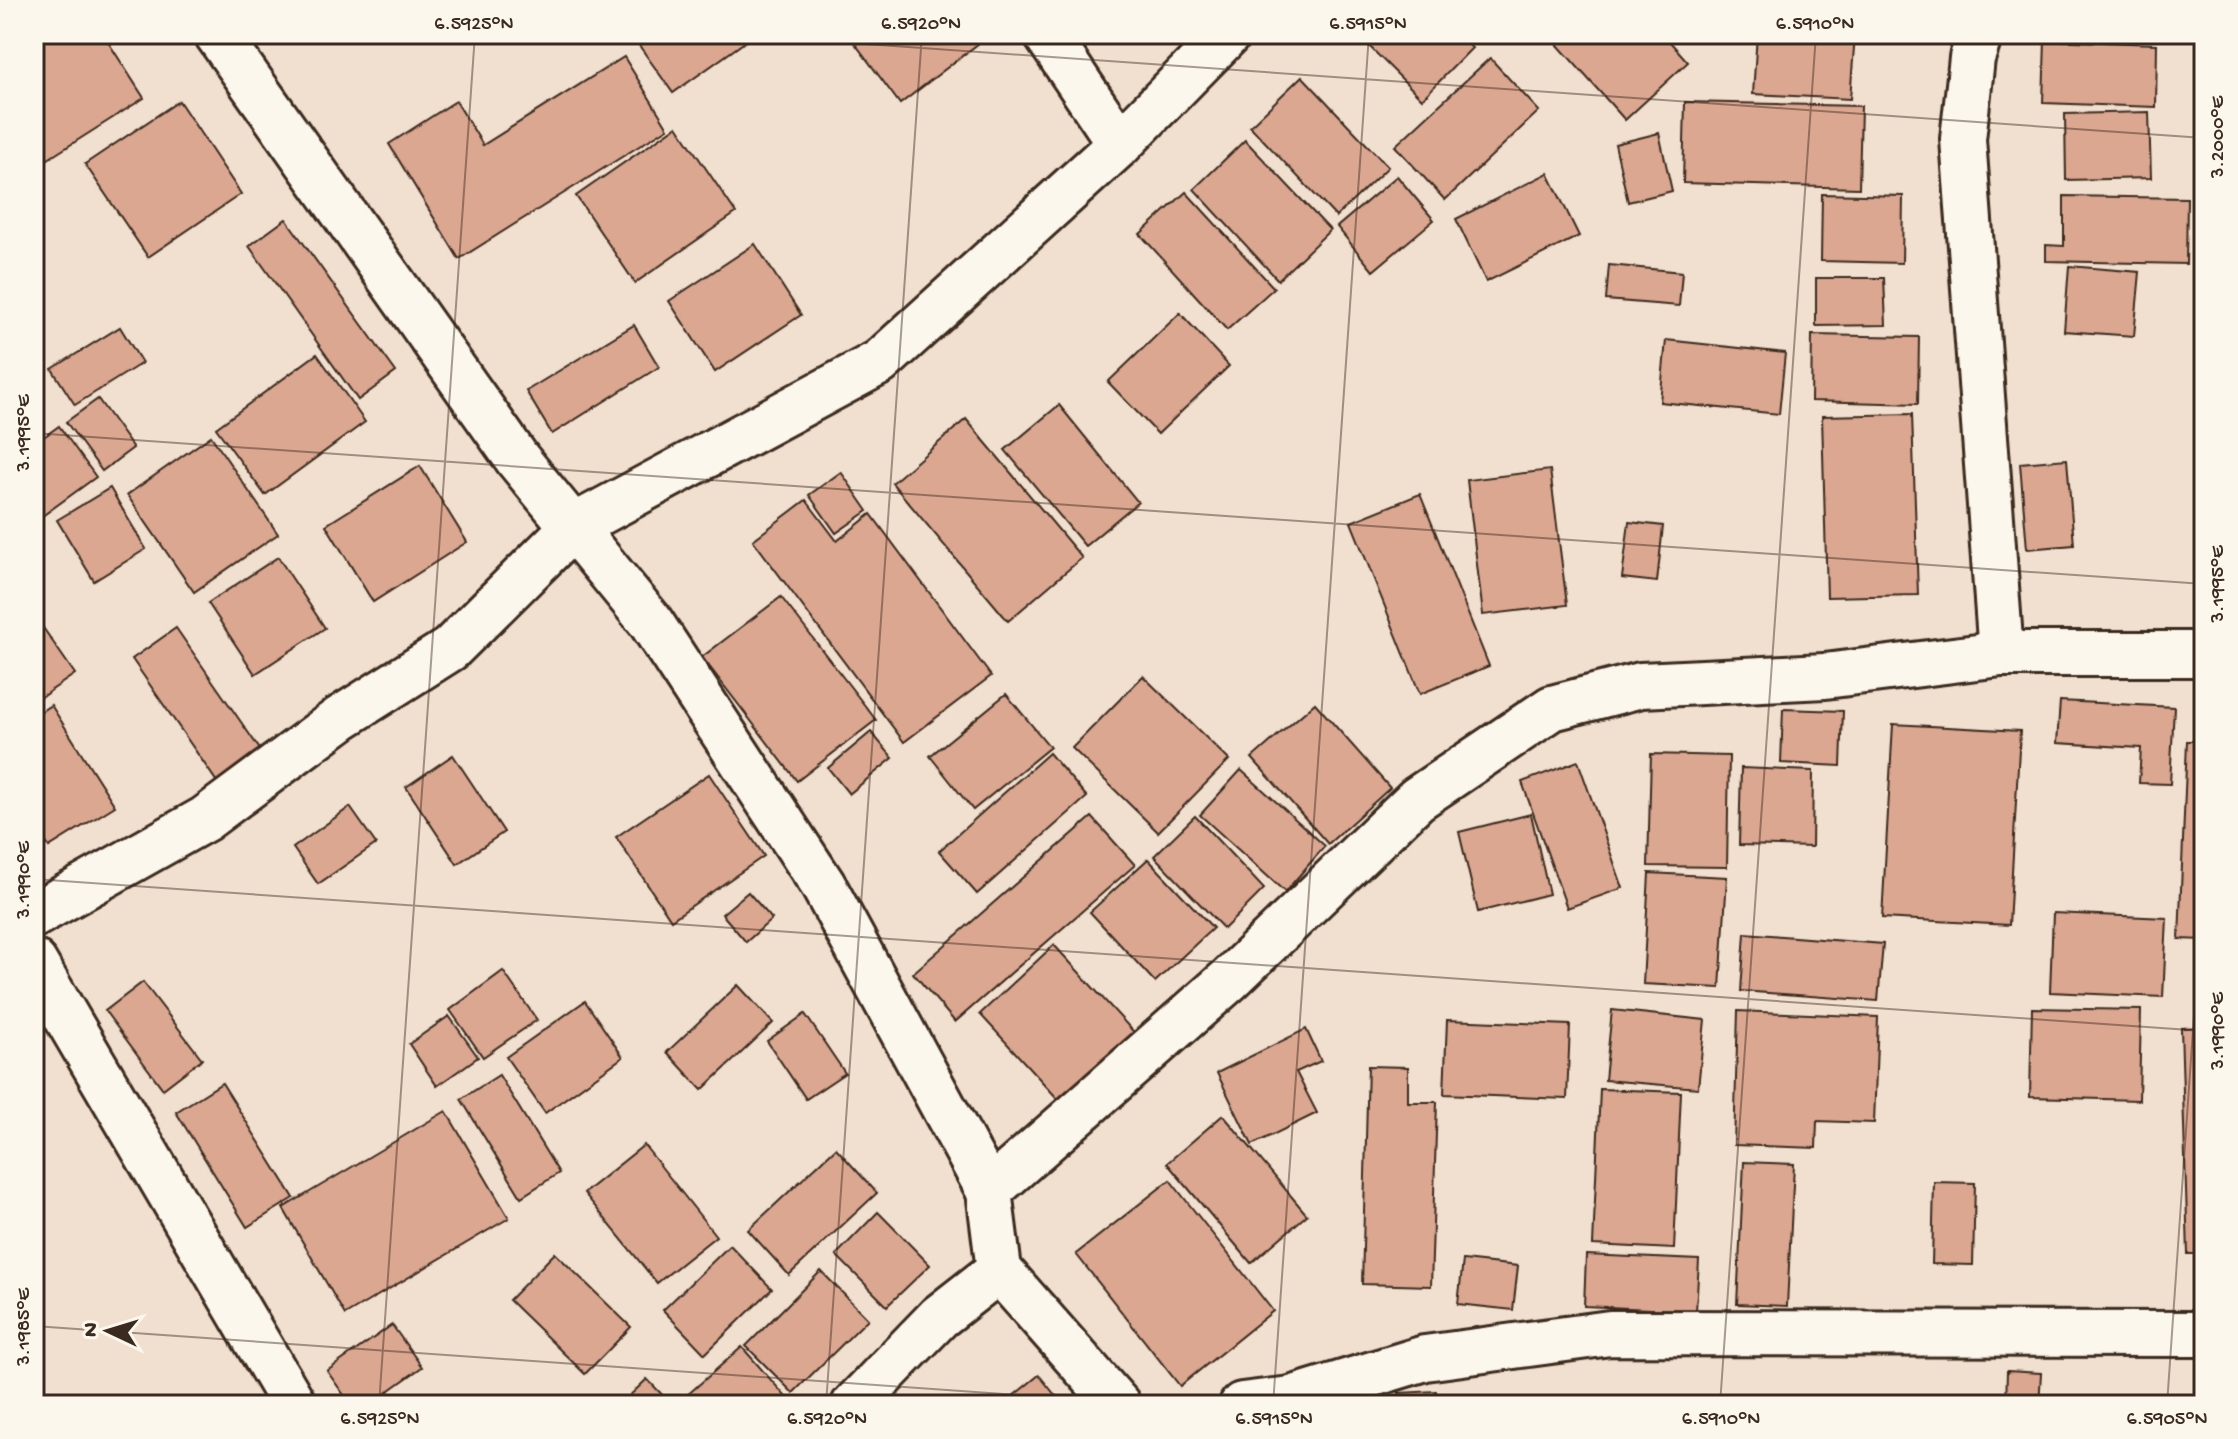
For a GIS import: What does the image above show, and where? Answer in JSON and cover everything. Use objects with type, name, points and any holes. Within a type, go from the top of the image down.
[{"type":"street","points":[[217,34],[518,460],[650,621],[823,885],[989,1191],[999,1270],[1118,1405]]},
{"type":"street","points":[[1046,34],[1120,144]]},
{"type":"street","points":[[34,915],[205,819],[341,718],[450,649],[573,527],[880,362],[1120,144],[1228,34]]},
{"type":"street","points":[[1980,34],[1972,58],[1963,139],[2001,654]]},
{"type":"street","points":[[989,1191],[1230,979],[1417,799],[1552,708],[1641,685],[1825,676],[2001,654],[2204,654]]},
{"type":"street","points":[[34,962],[294,1405]]},
{"type":"street","points":[[854,1405],[939,1317],[999,1270]]},
{"type":"street","points":[[1242,1405],[1291,1399],[1425,1358],[1610,1333],[2204,1334]]},
{"type":"building","points":[[34,34],[103,34],[144,98],[34,168]]},
{"type":"building","points":[[631,34],[756,34],[673,93]]},
{"type":"building","points":[[848,34],[973,34],[979,43],[900,104]]},
{"type":"building","points":[[1067,34],[1099,34],[1078,49]]},
{"type":"building","points":[[1357,34],[1458,34],[1472,48],[1422,99]]},
{"type":"building","points":[[1548,34],[1663,34],[1688,62],[1625,120]]},
{"type":"building","points":[[1757,34],[1855,34],[1850,99],[1753,94]]},
{"type":"building","points":[[2045,40],[2157,44],[2156,107],[2043,103]]},
{"type":"building","points":[[624,57],[668,128],[459,259],[389,144],[456,101],[483,145]]},
{"type":"building","points":[[1490,58],[1539,111],[1445,200],[1395,146]]},
{"type":"building","points":[[1302,76],[1388,167],[1336,217],[1250,126]]},
{"type":"building","points":[[179,101],[241,194],[148,257],[85,164]]},
{"type":"building","points":[[1685,102],[1861,106],[1859,188],[1683,183]]},
{"type":"building","points":[[2149,112],[2151,178],[2066,180],[2065,114]]},
{"type":"building","points":[[677,126],[736,213],[635,283],[576,196]]},
{"type":"building","points":[[1659,133],[1672,191],[1628,202],[1615,144]]},
{"type":"building","points":[[1245,140],[1330,230],[1278,280],[1194,189]]},
{"type":"building","points":[[1548,173],[1579,236],[1486,282],[1456,219]]},
{"type":"building","points":[[1397,176],[1434,220],[1373,271],[1337,227]]},
{"type":"building","points":[[1186,192],[1274,288],[1227,330],[1140,234]]},
{"type":"building","points":[[1822,194],[1903,196],[1902,263],[1821,261]]},
{"type":"building","points":[[2064,196],[2187,198],[2186,264],[2046,261],[2046,245],[2064,246]]},
{"type":"building","points":[[286,219],[396,372],[358,400],[249,246]]},
{"type":"building","points":[[755,244],[801,315],[715,372],[669,301]]},
{"type":"building","points":[[1609,265],[1682,272],[1679,306],[1606,300]]},
{"type":"building","points":[[2069,266],[2140,272],[2134,336],[2064,331]]},
{"type":"building","points":[[1816,278],[1884,278],[1886,325],[1816,326]]},
{"type":"building","points":[[1180,313],[1229,366],[1158,434],[1108,382]]},
{"type":"building","points":[[634,325],[659,367],[552,434],[526,391]]},
{"type":"building","points":[[120,327],[142,363],[75,405],[52,369]]},
{"type":"building","points":[[1812,335],[1919,337],[1918,404],[1811,401]]},
{"type":"building","points":[[1666,340],[1785,353],[1779,414],[1660,402]]},
{"type":"building","points":[[317,354],[365,422],[265,495],[216,428]]},
{"type":"building","points":[[98,399],[133,448],[102,471],[66,422]]},
{"type":"building","points":[[1059,405],[1138,502],[1085,546],[1005,450]]},
{"type":"building","points":[[1912,414],[1918,595],[1827,597],[1822,416]]},
{"type":"building","points":[[966,419],[1082,558],[1008,621],[892,483]]},
{"type":"building","points":[[59,426],[96,477],[34,522],[34,444]]},
{"type":"building","points":[[211,436],[278,534],[194,592],[127,495]]},
{"type":"building","points":[[2067,459],[2074,545],[2027,549],[2020,463]]},
{"type":"building","points":[[420,466],[467,542],[373,602],[326,525]]},
{"type":"building","points":[[1550,470],[1567,605],[1483,615],[1467,480]]},
{"type":"building","points":[[841,472],[868,511],[836,533],[809,495]]},
{"type":"building","points":[[110,488],[146,549],[94,581],[57,520]]},
{"type":"building","points":[[1420,494],[1489,666],[1420,694],[1351,522]]},
{"type":"building","points":[[806,500],[837,541],[871,514],[991,676],[904,742],[753,540]]},
{"type":"building","points":[[1629,522],[1663,526],[1657,582],[1622,578]]},
{"type":"building","points":[[278,557],[325,628],[255,674],[208,603]]},
{"type":"building","points":[[781,597],[876,720],[797,781],[702,657]]},
{"type":"building","points":[[37,619],[75,674],[34,702],[34,621]]},
{"type":"building","points":[[176,628],[261,751],[217,782],[132,659]]},
{"type":"building","points":[[1143,676],[1229,760],[1158,832],[1072,748]]},
{"type":"building","points":[[1006,694],[1050,747],[973,810],[930,756]]},
{"type":"building","points":[[2060,701],[2174,707],[2170,784],[2139,783],[2141,748],[2057,743]]},
{"type":"building","points":[[1315,703],[1390,788],[1328,844],[1252,758]]},
{"type":"building","points":[[51,705],[115,806],[49,847],[34,823],[34,716]]},
{"type":"building","points":[[1783,709],[1843,711],[1841,766],[1781,763]]},
{"type":"building","points":[[1893,724],[2020,731],[2009,925],[1882,918]]},
{"type":"building","points":[[871,732],[893,758],[849,794],[828,768]]},
{"type":"building","points":[[2187,741],[2204,741],[2204,940],[2179,939]]},
{"type":"building","points":[[1049,753],[1087,797],[977,894],[939,851]]},
{"type":"building","points":[[1651,754],[1729,756],[1727,867],[1648,866]]},
{"type":"building","points":[[453,755],[504,832],[457,864],[406,787]]},
{"type":"building","points":[[1578,761],[1623,888],[1567,908],[1522,782]]},
{"type":"building","points":[[1741,768],[1813,771],[1812,847],[1739,845]]},
{"type":"building","points":[[1241,770],[1325,846],[1285,892],[1200,815]]},
{"type":"building","points":[[709,774],[764,856],[671,920],[616,837]]},
{"type":"building","points":[[350,807],[376,844],[318,884],[293,848]]},
{"type":"building","points":[[1531,814],[1549,894],[1478,912],[1459,832]]},
{"type":"building","points":[[1195,816],[1264,889],[1224,929],[1154,856]]},
{"type":"building","points":[[1092,817],[1135,865],[955,1022],[913,973]]},
{"type":"building","points":[[1148,859],[1213,928],[1155,982],[1090,912]]},
{"type":"building","points":[[1649,873],[1727,877],[1720,988],[1643,984]]},
{"type":"building","points":[[748,892],[772,919],[746,942],[722,914]]},
{"type":"building","points":[[2053,913],[2167,918],[2163,997],[2050,992]]},
{"type":"building","points":[[1745,933],[1883,944],[1878,1001],[1741,991]]},
{"type":"building","points":[[1054,945],[1142,1041],[1068,1110],[980,1014]]},
{"type":"building","points":[[503,971],[537,1020],[483,1057],[450,1010]]},
{"type":"building","points":[[143,982],[202,1059],[163,1089],[105,1011]]},
{"type":"building","points":[[738,985],[773,1023],[702,1090],[667,1052]]},
{"type":"building","points":[[585,1001],[623,1057],[545,1113],[506,1057]]},
{"type":"building","points":[[2032,1008],[2141,1010],[2139,1100],[2030,1097]]},
{"type":"building","points":[[1612,1010],[1705,1020],[1698,1088],[1605,1080]]},
{"type":"building","points":[[1738,1011],[1878,1017],[1874,1123],[1817,1121],[1816,1148],[1734,1145]]},
{"type":"building","points":[[805,1014],[845,1073],[806,1099],[767,1041]]},
{"type":"building","points":[[449,1016],[478,1057],[437,1086],[409,1044]]},
{"type":"building","points":[[1447,1020],[1570,1025],[1567,1099],[1444,1094]]},
{"type":"building","points":[[2204,1027],[2204,1254],[2188,1254],[2181,1028]]},
{"type":"building","points":[[1306,1029],[1321,1061],[1296,1072],[1317,1113],[1252,1145],[1217,1073]]},
{"type":"building","points":[[1368,1066],[1408,1067],[1408,1102],[1437,1102],[1431,1286],[1362,1284]]},
{"type":"building","points":[[499,1075],[559,1173],[521,1197],[461,1099]]},
{"type":"building","points":[[222,1083],[294,1198],[247,1227],[176,1112]]},
{"type":"building","points":[[1600,1089],[1681,1092],[1674,1249],[1593,1245]]},
{"type":"building","points":[[446,1111],[509,1218],[345,1315],[283,1208]]},
{"type":"building","points":[[1223,1115],[1307,1215],[1251,1263],[1167,1163]]},
{"type":"building","points":[[644,1145],[716,1236],[657,1283],[584,1193]]},
{"type":"building","points":[[836,1148],[877,1193],[789,1275],[748,1230]]},
{"type":"building","points":[[1744,1162],[1794,1164],[1787,1306],[1737,1304]]},
{"type":"building","points":[[1170,1180],[1273,1311],[1180,1386],[1076,1254]]},
{"type":"building","points":[[1934,1182],[1975,1183],[1973,1265],[1932,1264]]},
{"type":"building","points":[[878,1212],[930,1265],[887,1306],[836,1255]]},
{"type":"building","points":[[730,1245],[772,1289],[705,1354],[663,1310]]},
{"type":"building","points":[[555,1253],[631,1327],[585,1374],[509,1300]]},
{"type":"building","points":[[1586,1255],[1699,1260],[1696,1311],[1584,1306]]},
{"type":"building","points":[[1463,1260],[1518,1266],[1513,1310],[1458,1304]]},
{"type":"building","points":[[821,1271],[868,1319],[793,1393],[746,1346]]},
{"type":"building","points":[[392,1325],[422,1367],[369,1405],[351,1405],[327,1371]]},
{"type":"building","points":[[742,1347],[786,1397],[776,1405],[694,1405],[686,1396]]},
{"type":"building","points":[[2007,1371],[2041,1373],[2039,1405],[2006,1405]]},
{"type":"building","points":[[1039,1375],[1063,1405],[1002,1405]]},
{"type":"building","points":[[647,1379],[672,1405],[620,1405]]},
{"type":"building","points":[[1436,1391],[1436,1405],[1400,1405],[1399,1393]]}]
